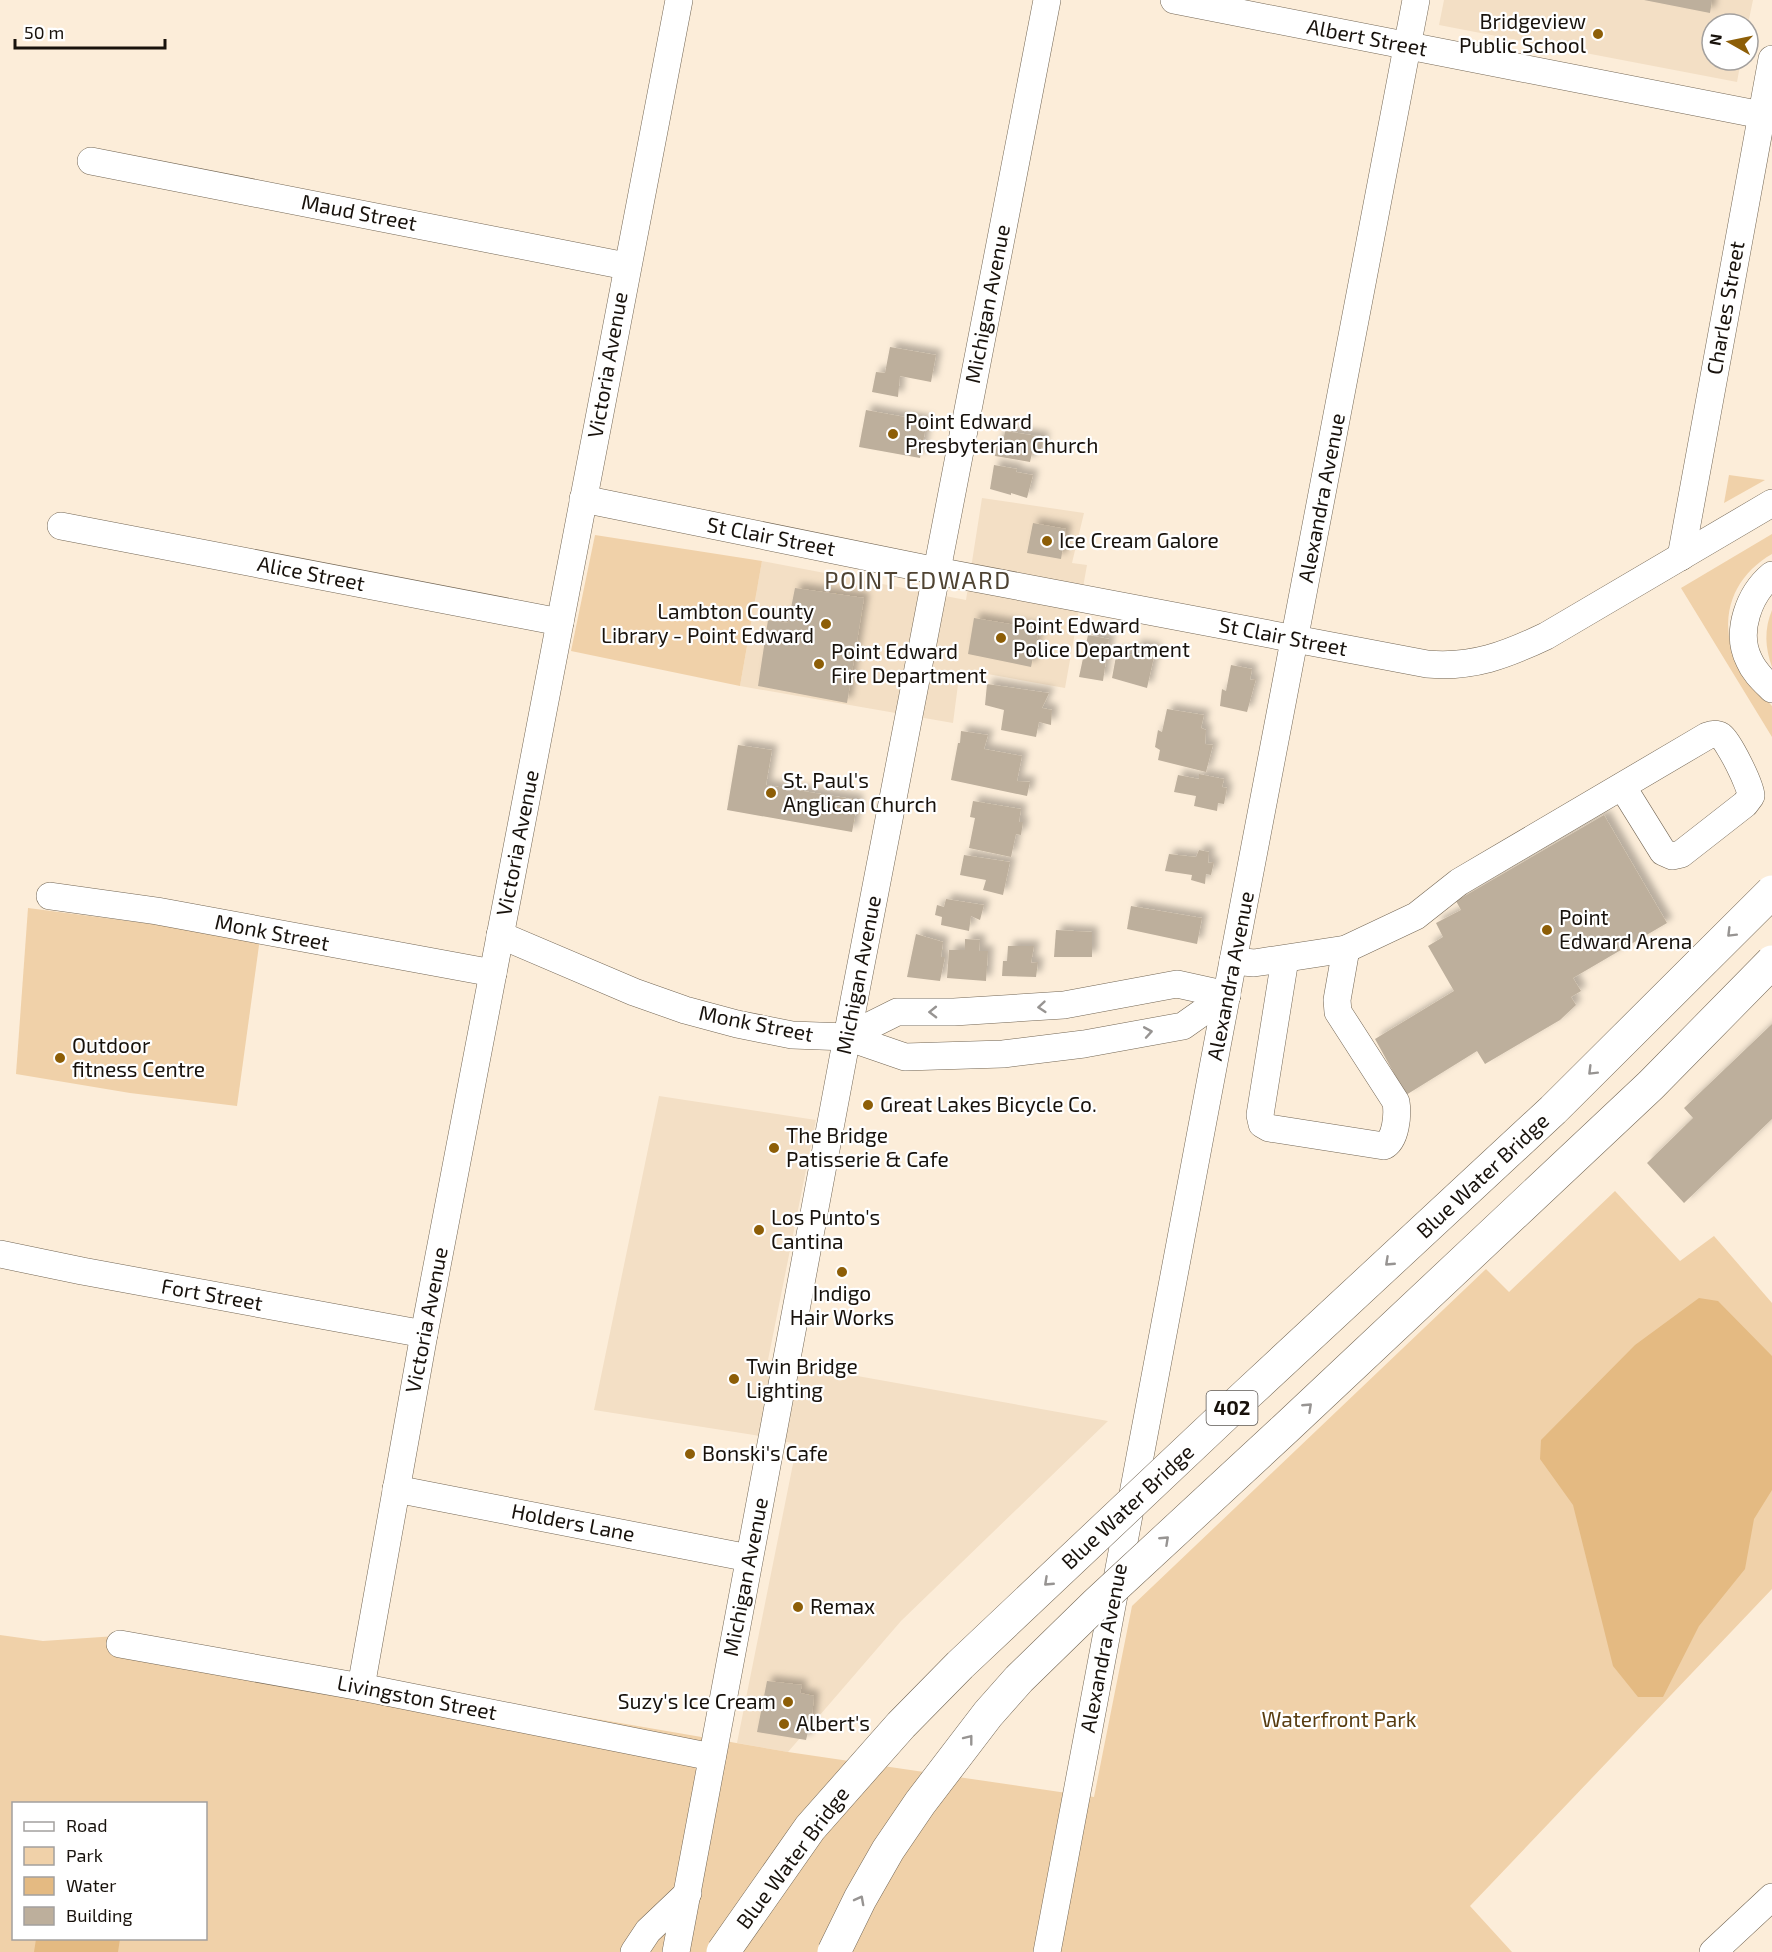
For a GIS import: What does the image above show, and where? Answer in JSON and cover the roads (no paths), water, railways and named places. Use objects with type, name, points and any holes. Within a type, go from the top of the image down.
[{"type":"highway","name":"Blue Water Bridge","points":[[723,1952],[810,1828],[848,1783],[960,1665],[1553,1110],[1772,892]]},
{"type":"highway","name":"402","points":[[834,1952],[860,1899],[888,1850],[920,1803],[981,1723],[1019,1679],[1097,1603],[1642,1093],[1772,962]]},
{"type":"street","name":"Victoria Avenue","points":[[361,1687],[424,1334],[584,499],[626,266],[679,0]]},
{"type":"street","name":"Michigan Avenue","points":[[676,1952],[847,1037],[1047,0]]},
{"type":"street","name":"Albert Street","points":[[1174,0],[1767,116]]},
{"type":"street","name":"Alexandra Avenue","points":[[1047,1952],[1416,0]]},
{"type":"street","name":"Charles Street","points":[[1681,557],[1767,116],[1772,59]]},
{"type":"street","name":"Maud Street","points":[[91,160],[626,266]]},
{"type":"street","name":"St Clair Street","points":[[584,499],[937,571],[1446,666],[1477,663],[1546,636],[1772,503]]},
{"type":"street","name":"Alice Street","points":[[61,526],[560,622]]},
{"type":"street","points":[[1772,575],[1765,581],[1752,601],[1745,622],[1744,634],[1747,657],[1751,665],[1772,689]]},
{"type":"street","points":[[1233,961],[1254,963],[1346,949],[1416,916],[1459,882],[1707,736],[1717,734],[1725,739],[1749,786],[1751,796],[1745,804],[1682,854],[1672,856],[1663,852],[1623,786]]},
{"type":"street","name":"Monk Street","points":[[50,896],[157,911],[493,974]]},
{"type":"street","name":"Monk Street","points":[[500,935],[634,992],[684,1010],[792,1035],[847,1037],[904,1057],[993,1055],[1091,1043],[1183,1026],[1227,995]]},
{"type":"street","points":[[1286,958],[1260,1115],[1262,1124],[1269,1128],[1384,1146],[1392,1137],[1397,1112],[1396,1102],[1338,1012],[1336,999],[1346,949]]},
{"type":"street","name":"Monk Street","points":[[847,1037],[897,1012],[992,1010],[1064,1005],[1177,984],[1227,995]]},
{"type":"street","points":[[1091,1043],[1092,1000]]},
{"type":"street","points":[[992,1010],[993,1055]]},
{"type":"street","name":"Fort Street","points":[[0,1254],[424,1334]]},
{"type":"street","name":"Holders Lane","points":[[396,1489],[749,1558]]},
{"type":"street","name":"Livingston Street","points":[[120,1644],[361,1687],[712,1758]]},
{"type":"street","points":[[634,1952],[648,1931],[687,1893]]},
{"type":"street","points":[[1713,1952],[1772,1897]]},
{"type":"water","points":[[1699,1298],[1718,1301],[1772,1356],[1772,1490],[1754,1519],[1745,1569],[1699,1626],[1663,1697],[1638,1697],[1613,1666],[1573,1505],[1540,1459],[1541,1440],[1635,1345]]},
{"type":"water","points":[[36,1940],[120,1940],[118,1952],[34,1952]]},
{"type":"place","name":"Bridgeview Public School","points":[[1598,34]]},
{"type":"place","name":"Point Edward Presbyterian Church","points":[[893,434]]},
{"type":"place","name":"Ice Cream Galore","points":[[1047,541]]},
{"type":"place","name":"Lambton County Library - Point Edward","points":[[826,624]]},
{"type":"place","name":"Point Edward Police Department","points":[[1001,638]]},
{"type":"place","name":"Point Edward Fire Department","points":[[819,664]]},
{"type":"place","name":"St. Paul's Anglican Church","points":[[771,793]]},
{"type":"place","name":"Point Edward Arena","points":[[1547,930]]},
{"type":"place","name":"Outdoor fitness Centre","points":[[60,1058]]},
{"type":"place","name":"Great Lakes Bicycle Co.","points":[[868,1105]]},
{"type":"place","name":"The Bridge Patisserie & Cafe","points":[[774,1148]]},
{"type":"place","name":"Los Punto's Cantina","points":[[759,1230]]},
{"type":"place","name":"Indigo Hair Works","points":[[842,1272]]},
{"type":"place","name":"Twin Bridge Lighting","points":[[734,1379]]},
{"type":"place","name":"Bonski's Cafe","points":[[690,1454]]},
{"type":"place","name":"Remax","points":[[798,1607]]},
{"type":"place","name":"Suzy's Ice Cream","points":[[788,1702]]},
{"type":"place","name":"Albert's","points":[[784,1724]]},
{"type":"district","name":"POINT EDWARD","points":[[918,581]]},
{"type":"park label","name":"Waterfront Park","points":[[1339,1720]]}]
